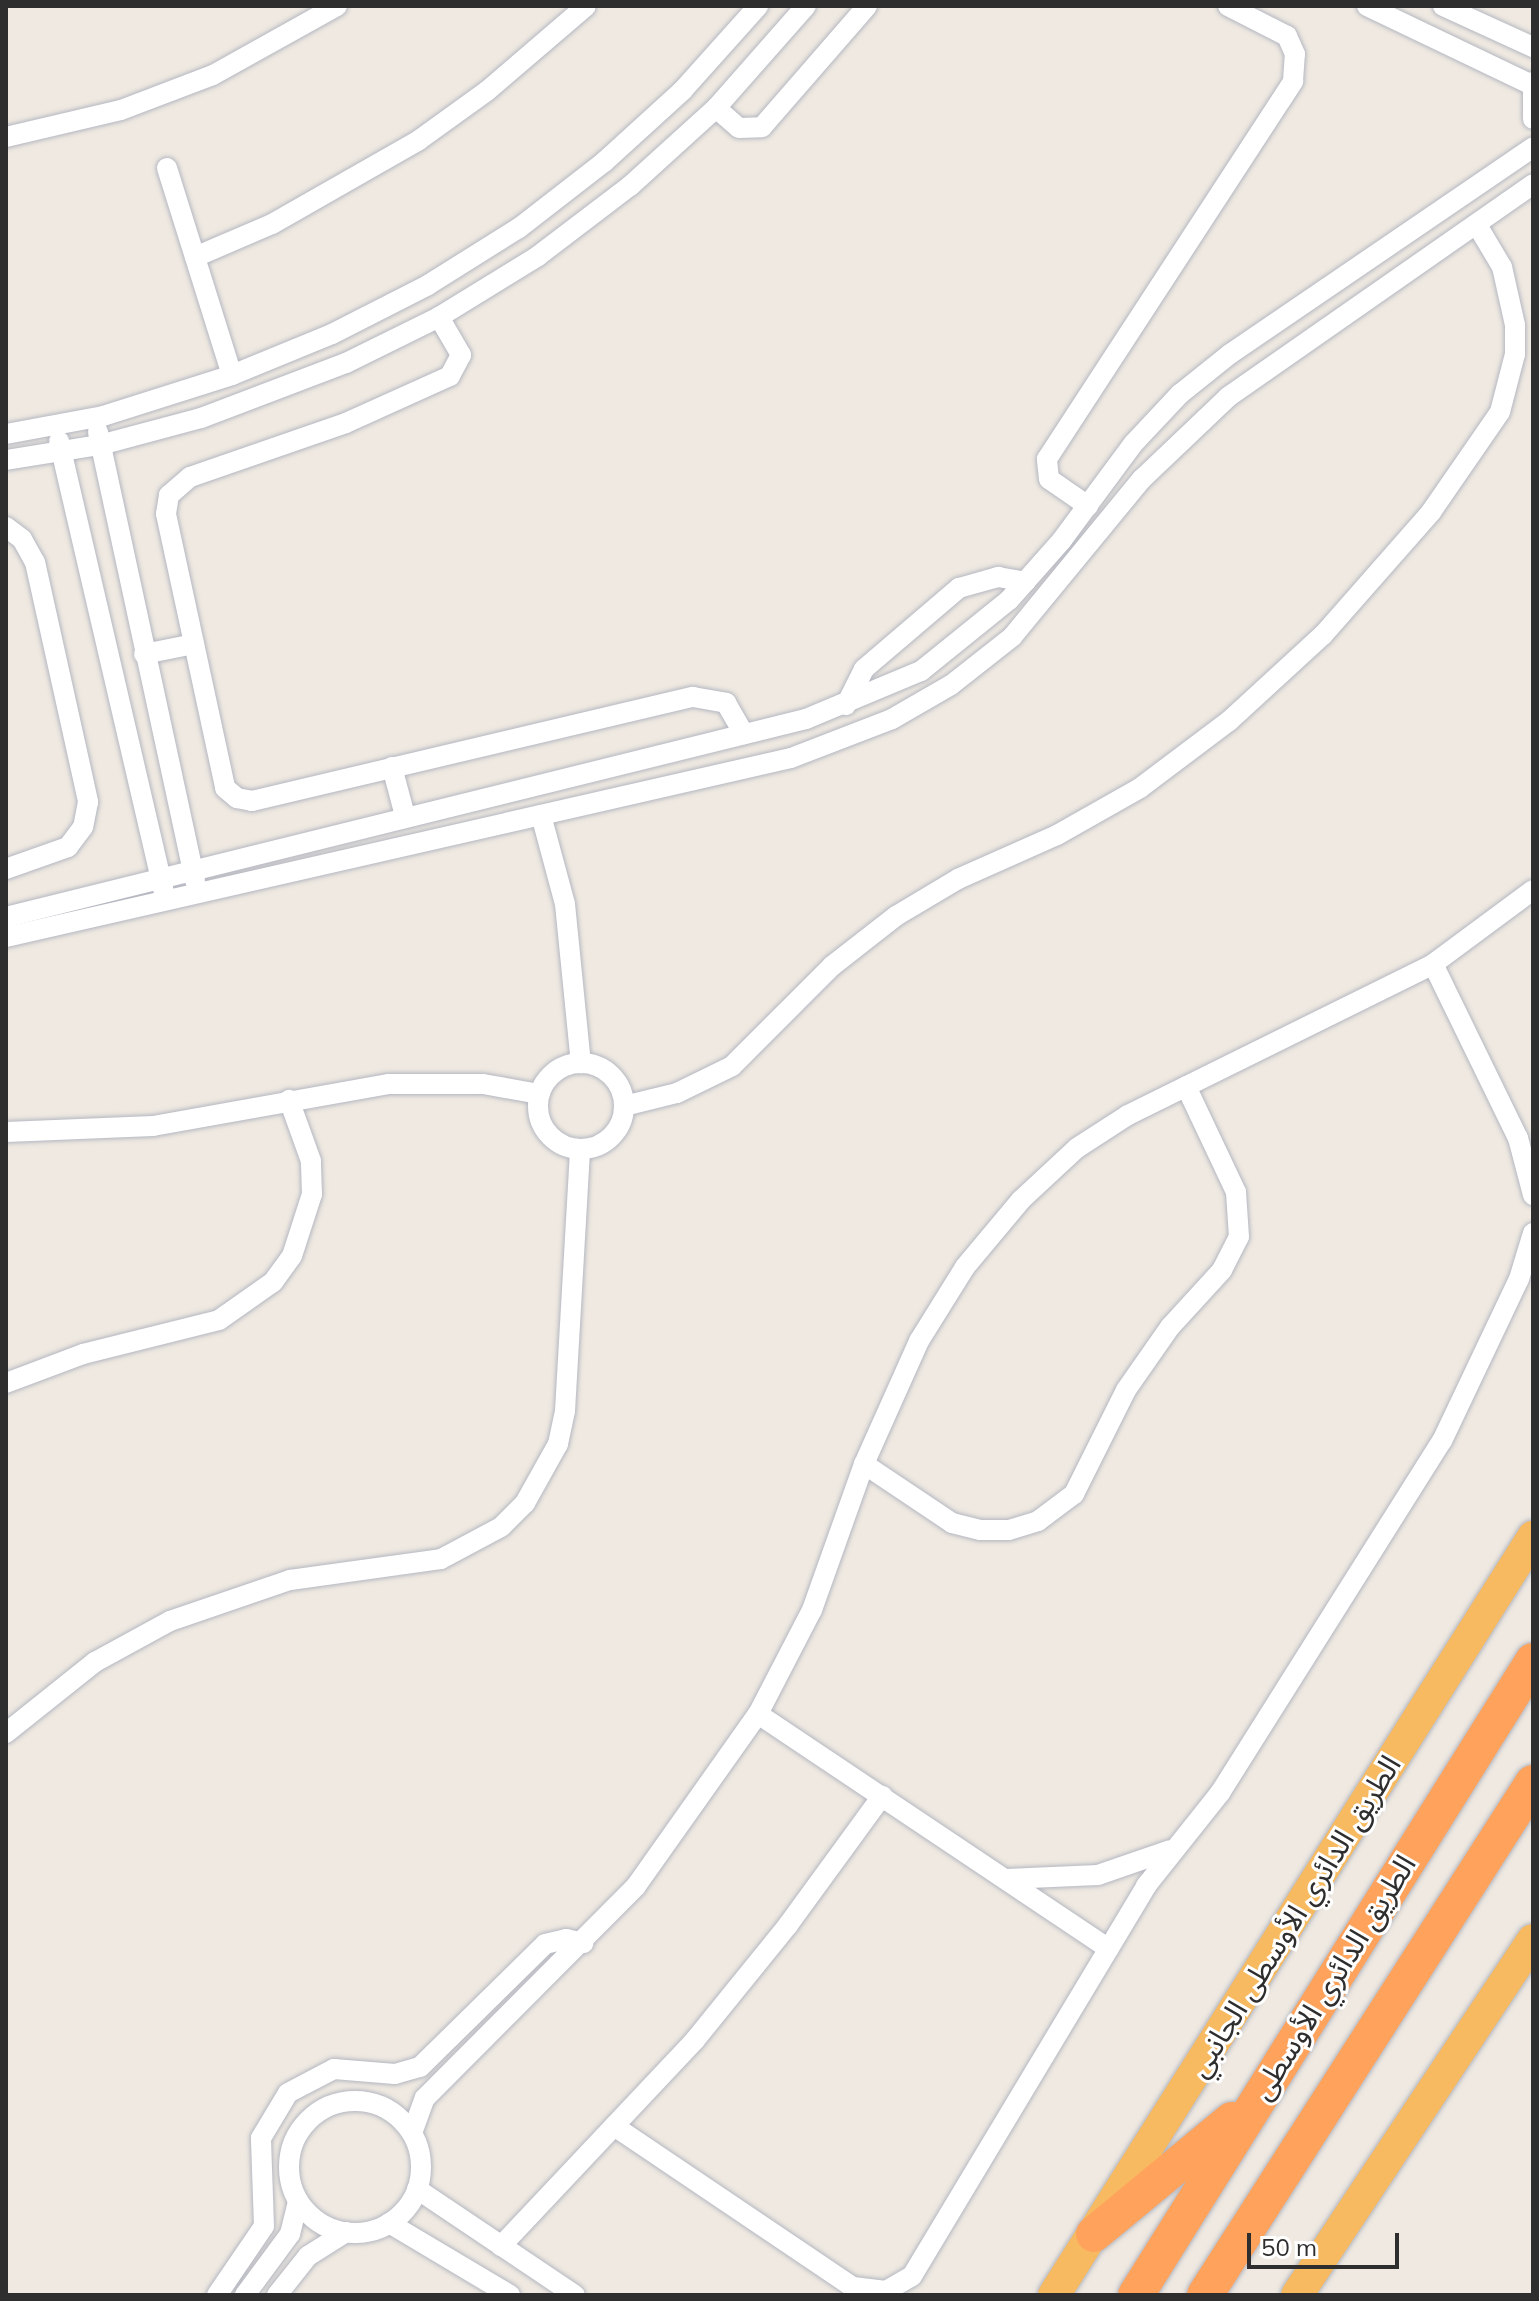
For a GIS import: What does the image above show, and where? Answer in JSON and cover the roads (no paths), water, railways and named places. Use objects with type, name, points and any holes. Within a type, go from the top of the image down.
[{"type":"highway","name":"الطريق الدائري الأوسطى الجانبي","points":[[1054,2295],[1533,1537]]},
{"type":"highway","name":"الطريق الدائري الأوسطى","points":[[1136,2295],[1254,2101],[1533,1661]]},
{"type":"highway","name":"الطريق الدائري الأوسطى","points":[[1205,2295],[1533,1783]]},
{"type":"highway","points":[[1297,2295],[1533,1940]]},
{"type":"highway","points":[[1094,2234],[1254,2101]]},
{"type":"highway","points":[[1324,2295],[1333,2241]]},
{"type":"street","points":[[6,137],[121,110],[213,75],[337,6]]},
{"type":"street","points":[[195,257],[285,217],[419,140],[487,91],[586,6]]},
{"type":"street","points":[[6,434],[95,418],[232,375],[380,311],[519,228],[644,127],[758,6]]},
{"type":"street","points":[[6,460],[100,445],[287,388],[439,317],[585,222],[716,108],[806,6]]},
{"type":"street","points":[[716,108],[739,128],[762,127],[867,6]]},
{"type":"street","points":[[1088,506],[1049,479],[1047,459],[1293,81],[1295,54],[1287,36],[1228,6]]},
{"type":"street","points":[[1367,6],[1532,83],[1533,119]]},
{"type":"street","points":[[1443,6],[1533,47]]},
{"type":"street","points":[[6,917],[744,734],[846,705],[946,654],[1026,582],[1088,506],[1140,435],[1204,374],[1533,147]]},
{"type":"street","points":[[167,168],[232,375]]},
{"type":"street","points":[[6,937],[826,747],[892,719],[951,685],[983,662],[1039,609],[1142,479],[1197,422],[1533,184]]},
{"type":"street","points":[[624,1106],[677,1093],[732,1066],[832,966],[885,924],[958,879],[1057,835],[1140,788],[1229,721],[1323,635],[1431,512],[1500,412],[1512,369],[1515,325],[1502,267],[1477,225]]},
{"type":"street","points":[[439,317],[461,355],[450,376],[346,423],[175,487],[166,514],[222,780],[237,798],[252,801],[693,697],[726,703],[744,734]]},
{"type":"street","points":[[95,418],[198,893]]},
{"type":"street","points":[[56,427],[166,900]]},
{"type":"street","points":[[6,527],[22,539],[35,562],[88,802],[83,827],[68,847],[46,859],[6,869]]},
{"type":"street","points":[[846,705],[864,669],[959,588],[998,577],[1026,582]]},
{"type":"street","points":[[144,654],[194,644]]},
{"type":"street","points":[[392,767],[405,816]]},
{"type":"street","points":[[541,815],[568,919],[581,1063]]},
{"type":"street","points":[[315,839],[321,865]]},
{"type":"street","points":[[412,2133],[425,2098],[584,1943],[660,1856],[758,1714],[812,1610],[864,1464],[919,1341],[992,1233],[1077,1148],[1186,1086],[1433,964],[1533,890]]},
{"type":"street","points":[[1433,964],[1518,1138],[1533,1195]]},
{"type":"street","points":[[581,1063],[611,1076],[624,1106],[611,1136],[580,1149],[550,1136],[539,1116],[539,1094],[559,1069],[581,1063]]},
{"type":"street","points":[[6,1132],[153,1126],[289,1100],[436,1082],[539,1094]]},
{"type":"street","points":[[864,1464],[952,1523],[980,1530],[1009,1530],[1038,1521],[1074,1494],[1126,1390],[1170,1327],[1222,1270],[1239,1237],[1236,1192],[1186,1086]]},
{"type":"street","points":[[6,1383],[118,1344],[219,1320],[273,1282],[292,1256],[312,1194],[311,1161],[289,1100]]},
{"type":"street","points":[[6,1733],[95,1662],[170,1621],[290,1580],[441,1559],[501,1527],[525,1503],[558,1444],[565,1411],[580,1149]]},
{"type":"street","points":[[614,2126],[853,2287],[875,2292],[896,2288],[918,2268],[1109,1949],[1173,1849],[1220,1793],[1442,1441],[1519,1279],[1533,1233]]},
{"type":"street","points":[[758,1714],[1109,1949]]},
{"type":"street","points":[[501,2246],[742,1983],[882,1796]]},
{"type":"street","points":[[1005,1879],[1098,1875],[1173,1849]]},
{"type":"street","points":[[217,2295],[264,2226],[261,2138],[288,2093],[334,2069],[395,2074],[420,2067],[545,1944],[566,1939],[584,1943]]},
{"type":"street","points":[[245,2295],[290,2234],[298,2201],[289,2158],[299,2130],[321,2110],[349,2101],[378,2104],[412,2133],[421,2160],[417,2189],[389,2223],[346,2232],[308,2256],[277,2295]]},
{"type":"street","points":[[417,2189],[575,2295]]},
{"type":"street","points":[[298,2201],[318,2222],[346,2232]]},
{"type":"street","points":[[389,2223],[510,2295]]}]
